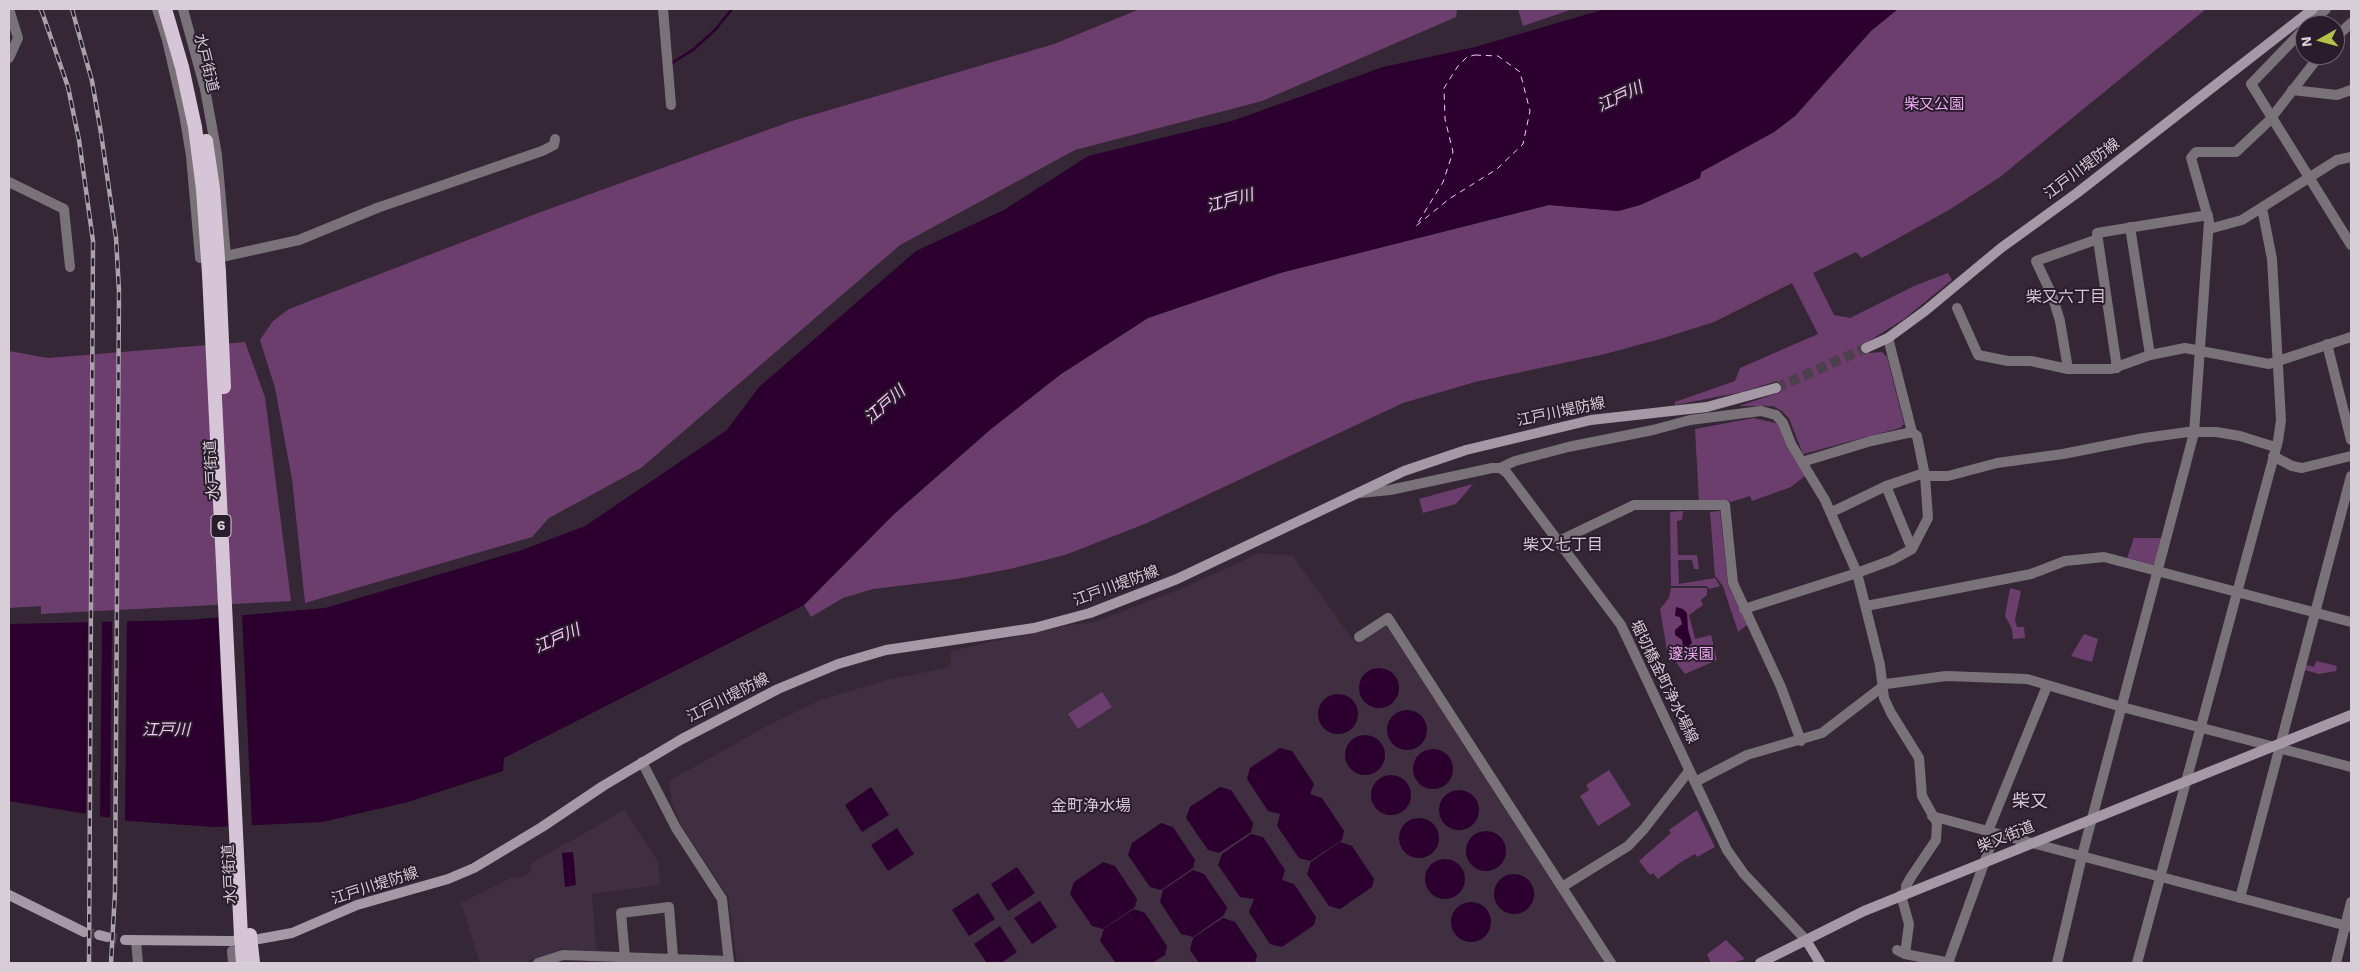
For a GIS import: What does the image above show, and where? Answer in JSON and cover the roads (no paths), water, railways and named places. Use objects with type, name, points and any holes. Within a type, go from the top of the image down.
[{"type":"highway","name":"水戸街道","points":[[165,9],[182,67],[195,127],[214,273]]},
{"type":"highway","name":"水戸街道","points":[[174,9],[190,64],[204,125],[213,189],[214,273],[245,936],[243,963]]},
{"type":"highway","name":"水戸街道","points":[[245,936],[253,963]]},
{"type":"main road","name":"江戸川堤防線","points":[[1866,348],[1888,338],[1925,311],[2001,248],[2091,182],[2313,9]]},
{"type":"main road","name":"江戸川堤防線","points":[[125,940],[222,941],[273,937],[300,930],[369,901],[448,879],[504,852],[642,762],[756,700],[824,670],[886,650],[1034,628],[1090,613],[1176,579],[1422,464],[1506,439],[1600,419],[1707,406],[1776,388]]},
{"type":"main road","name":"柴又街道","points":[[1760,963],[1864,911],[2278,746],[2351,715]]},
{"type":"main road","points":[[9,895],[84,932]]},
{"type":"main road","points":[[1806,940],[1820,963]]},
{"type":"street","points":[[9,9],[18,38],[9,58]]},
{"type":"street","points":[[157,9],[167,40],[192,156],[200,258]]},
{"type":"street","points":[[183,9],[205,89],[217,155],[226,256],[306,237],[377,208],[547,150],[554,145],[555,139]]},
{"type":"street","points":[[663,9],[671,105]]},
{"type":"street","points":[[2295,38],[2251,84],[2351,245]]},
{"type":"street","points":[[2057,963],[2082,856],[2194,432],[2209,229],[2208,215],[2191,158],[2196,152],[2236,152],[2272,118],[2312,65]]},
{"type":"street","points":[[2292,90],[2337,95],[2351,90]]},
{"type":"street","points":[[2209,229],[2242,220],[2337,160],[2351,157]]},
{"type":"street","points":[[9,182],[64,209],[70,267]]},
{"type":"street","points":[[2137,963],[2201,728],[2281,420],[2276,362],[2272,259],[2262,208]]},
{"type":"street","points":[[2117,368],[2097,232],[2208,215]]},
{"type":"street","points":[[2130,228],[2150,355]]},
{"type":"street","points":[[2068,369],[2060,321],[2052,296],[2036,261],[2098,239]]},
{"type":"street","points":[[1957,308],[1978,356],[2008,361],[2031,362],[2068,369],[2117,368],[2150,355],[2185,348],[2270,364],[2351,337]]},
{"type":"street","points":[[1744,609],[1892,560],[1912,549],[1928,518],[1925,475],[1888,338]]},
{"type":"street","points":[[2327,344],[2351,440]]},
{"type":"street","name":"江戸川堤防線","points":[[1360,493],[1382,491],[1492,468],[1500,468],[1575,445],[1653,430],[1690,420],[1761,411],[1776,415],[1783,423],[1790,442],[1832,512],[1857,572],[1880,665],[1882,687],[1891,713],[1919,758],[1922,796],[1937,823],[1936,840],[1911,876],[1904,895]]},
{"type":"street","points":[[1802,462],[1871,440],[1912,432]]},
{"type":"street","points":[[1832,512],[1886,486],[1925,475],[1948,476],[1997,463],[2144,438],[2194,432],[2216,432],[2240,436],[2274,452],[2292,466],[2302,468],[2351,456]]},
{"type":"street","name":"堀切橋金町浄水場線","points":[[1500,468],[1507,473],[1621,625],[1721,839],[1735,862],[1806,940]]},
{"type":"street","points":[[2240,898],[2278,746],[2316,613],[2351,476]]},
{"type":"street","points":[[1886,486],[1912,549]]},
{"type":"street","points":[[1558,541],[1634,505],[1725,505],[1733,583],[1781,688],[1801,741]]},
{"type":"street","points":[[1866,606],[2029,574],[2065,561],[2104,557],[2351,622]]},
{"type":"street","points":[[1359,637],[1388,618],[1611,963]]},
{"type":"street","points":[[1695,782],[1735,760],[1822,733],[1882,687],[1946,676],[2027,679],[2122,707],[2278,746],[2351,767]]},
{"type":"street","points":[[1904,895],[1909,924],[1901,955],[1949,963],[1984,862],[1991,832],[2048,686]]},
{"type":"street","points":[[538,963],[563,955],[611,961],[625,958],[673,957],[729,962],[722,899],[676,828],[642,762]]},
{"type":"street","points":[[1562,887],[1628,846],[1650,822],[1690,771]]},
{"type":"street","points":[[1932,816],[2348,926]]},
{"type":"street","points":[[2336,963],[2348,926],[2351,902]]},
{"type":"street","points":[[625,958],[621,913],[669,907],[673,957]]},
{"type":"street","points":[[136,941],[138,963]]},
{"type":"street","points":[[232,951],[233,963]]},
{"type":"water","name":"江戸川","points":[[1605,9],[1898,9],[1871,31],[1795,116],[1774,132],[1701,172],[1700,178],[1640,205],[1618,211],[1549,205],[1280,273],[1148,318],[1061,374],[991,429],[893,515],[804,605],[504,758],[503,771],[408,802],[322,822],[215,827],[129,821],[9,801],[9,624],[188,620],[325,608],[522,550],[585,526],[727,430],[759,387],[916,251],[1004,210],[1088,156],[1235,120],[1383,67],[1475,47]]},
{"type":"water","points":[[1676,607],[1683,609],[1687,613],[1688,629],[1692,643],[1686,649],[1683,647],[1682,640],[1675,635],[1675,630],[1682,624],[1680,617],[1675,616]]},
{"type":"water","points":[[1383,668],[1390,671],[1396,677],[1399,688],[1398,696],[1390,705],[1383,708],[1375,708],[1368,705],[1360,696],[1359,684],[1362,677],[1371,669]]},
{"type":"water","points":[[1342,694],[1349,697],[1355,703],[1358,714],[1357,722],[1349,731],[1342,734],[1334,734],[1327,731],[1319,722],[1318,710],[1321,703],[1330,695]]},
{"type":"water","points":[[1411,710],[1418,713],[1424,719],[1427,730],[1426,738],[1418,747],[1411,750],[1403,750],[1396,747],[1388,738],[1387,726],[1390,719],[1399,711]]},
{"type":"water","points":[[1369,735],[1376,738],[1382,744],[1385,755],[1384,763],[1376,772],[1369,775],[1361,775],[1354,772],[1346,763],[1345,751],[1348,744],[1357,736]]},
{"type":"water","points":[[1280,748],[1292,751],[1314,784],[1310,794],[1322,798],[1344,831],[1342,840],[1310,861],[1299,858],[1277,826],[1280,814],[1268,811],[1247,779],[1250,768]]},
{"type":"water","points":[[1437,749],[1444,752],[1450,758],[1453,769],[1452,777],[1444,786],[1437,789],[1429,789],[1422,786],[1414,777],[1413,765],[1416,758],[1425,750]]},
{"type":"water","points":[[1395,775],[1402,778],[1408,784],[1411,795],[1410,803],[1402,812],[1395,815],[1387,815],[1380,812],[1372,803],[1371,791],[1374,784],[1383,776]]},
{"type":"water","points":[[871,787],[889,815],[862,832],[845,805]]},
{"type":"water","points":[[1220,787],[1231,790],[1253,823],[1251,832],[1219,853],[1208,850],[1186,818],[1190,807]]},
{"type":"water","points":[[1463,790],[1470,793],[1476,799],[1479,810],[1478,818],[1470,827],[1463,830],[1455,830],[1448,827],[1440,818],[1439,806],[1442,799],[1451,791]]},
{"type":"water","points":[[1423,818],[1430,821],[1436,827],[1439,838],[1438,846],[1430,855],[1423,858],[1415,858],[1408,855],[1400,846],[1399,834],[1402,827],[1411,819]]},
{"type":"water","points":[[1161,823],[1173,827],[1195,860],[1193,868],[1161,890],[1150,887],[1128,855],[1132,843]]},
{"type":"water","points":[[897,828],[914,854],[888,871],[871,845]]},
{"type":"water","points":[[1490,831],[1497,834],[1503,840],[1506,851],[1505,859],[1497,868],[1490,871],[1482,871],[1475,868],[1467,859],[1466,847],[1469,840],[1478,832]]},
{"type":"water","points":[[1251,834],[1263,837],[1285,870],[1282,880],[1294,884],[1316,917],[1314,925],[1282,947],[1270,944],[1249,912],[1254,899],[1240,897],[1218,865],[1222,854]]},
{"type":"water","points":[[1340,842],[1352,846],[1374,879],[1372,887],[1340,909],[1329,906],[1307,874],[1311,862]]},
{"type":"water","points":[[573,852],[576,885],[565,887],[562,853]]},
{"type":"water","points":[[1449,859],[1456,862],[1462,868],[1465,879],[1464,887],[1456,896],[1449,899],[1441,899],[1434,896],[1426,887],[1425,875],[1428,868],[1437,860]]},
{"type":"water","points":[[1103,862],[1115,866],[1137,899],[1135,907],[1103,929],[1092,926],[1070,894],[1074,882]]},
{"type":"water","points":[[1017,867],[1035,893],[1008,911],[991,884]]},
{"type":"water","points":[[1193,870],[1204,874],[1227,907],[1224,915],[1193,937],[1181,934],[1160,902],[1163,890]]},
{"type":"water","points":[[1518,874],[1525,877],[1531,883],[1534,894],[1533,902],[1525,911],[1518,914],[1510,914],[1503,911],[1495,902],[1494,890],[1497,883],[1506,875]]},
{"type":"water","points":[[978,893],[995,919],[969,936],[952,910]]},
{"type":"water","points":[[1040,901],[1057,927],[1032,944],[1014,918]]},
{"type":"water","points":[[1475,902],[1482,905],[1488,911],[1491,922],[1490,930],[1482,939],[1475,942],[1467,942],[1460,939],[1452,930],[1451,918],[1454,911],[1463,903]]},
{"type":"water","points":[[1134,909],[1145,913],[1167,946],[1165,955],[1152,963],[1116,963],[1100,941],[1104,929]]},
{"type":"water","points":[[1223,918],[1235,922],[1257,955],[1255,963],[1199,963],[1190,950],[1193,938]]},
{"type":"water","points":[[1000,926],[1017,952],[1001,963],[987,963],[974,944]]},
{"type":"waterway","points":[[672,63],[694,49],[715,30],[732,9]]},
{"type":"tunnel","points":[[1776,388],[1866,348]]},
{"type":"tunnel","points":[[84,932],[99,935]]},
{"type":"tunnel","points":[[107,937],[125,940]]},
{"type":"railway","points":[[41,9],[68,87],[79,140],[93,241],[89,963]]},
{"type":"railway","points":[[72,9],[92,81],[101,133],[116,238],[119,291],[115,892],[111,963]]},
{"type":"district","name":"柴又六丁目","points":[[2066,297]]},
{"type":"district","name":"柴又七丁目","points":[[1563,545]]},
{"type":"district","name":"柴又","points":[[2030,802]]},
{"type":"district","name":"金町浄水場","points":[[1091,806]]},
{"type":"park label","name":"柴又公園","points":[[1934,105]]},
{"type":"park label","name":"邃渓園","points":[[1691,655]]}]
